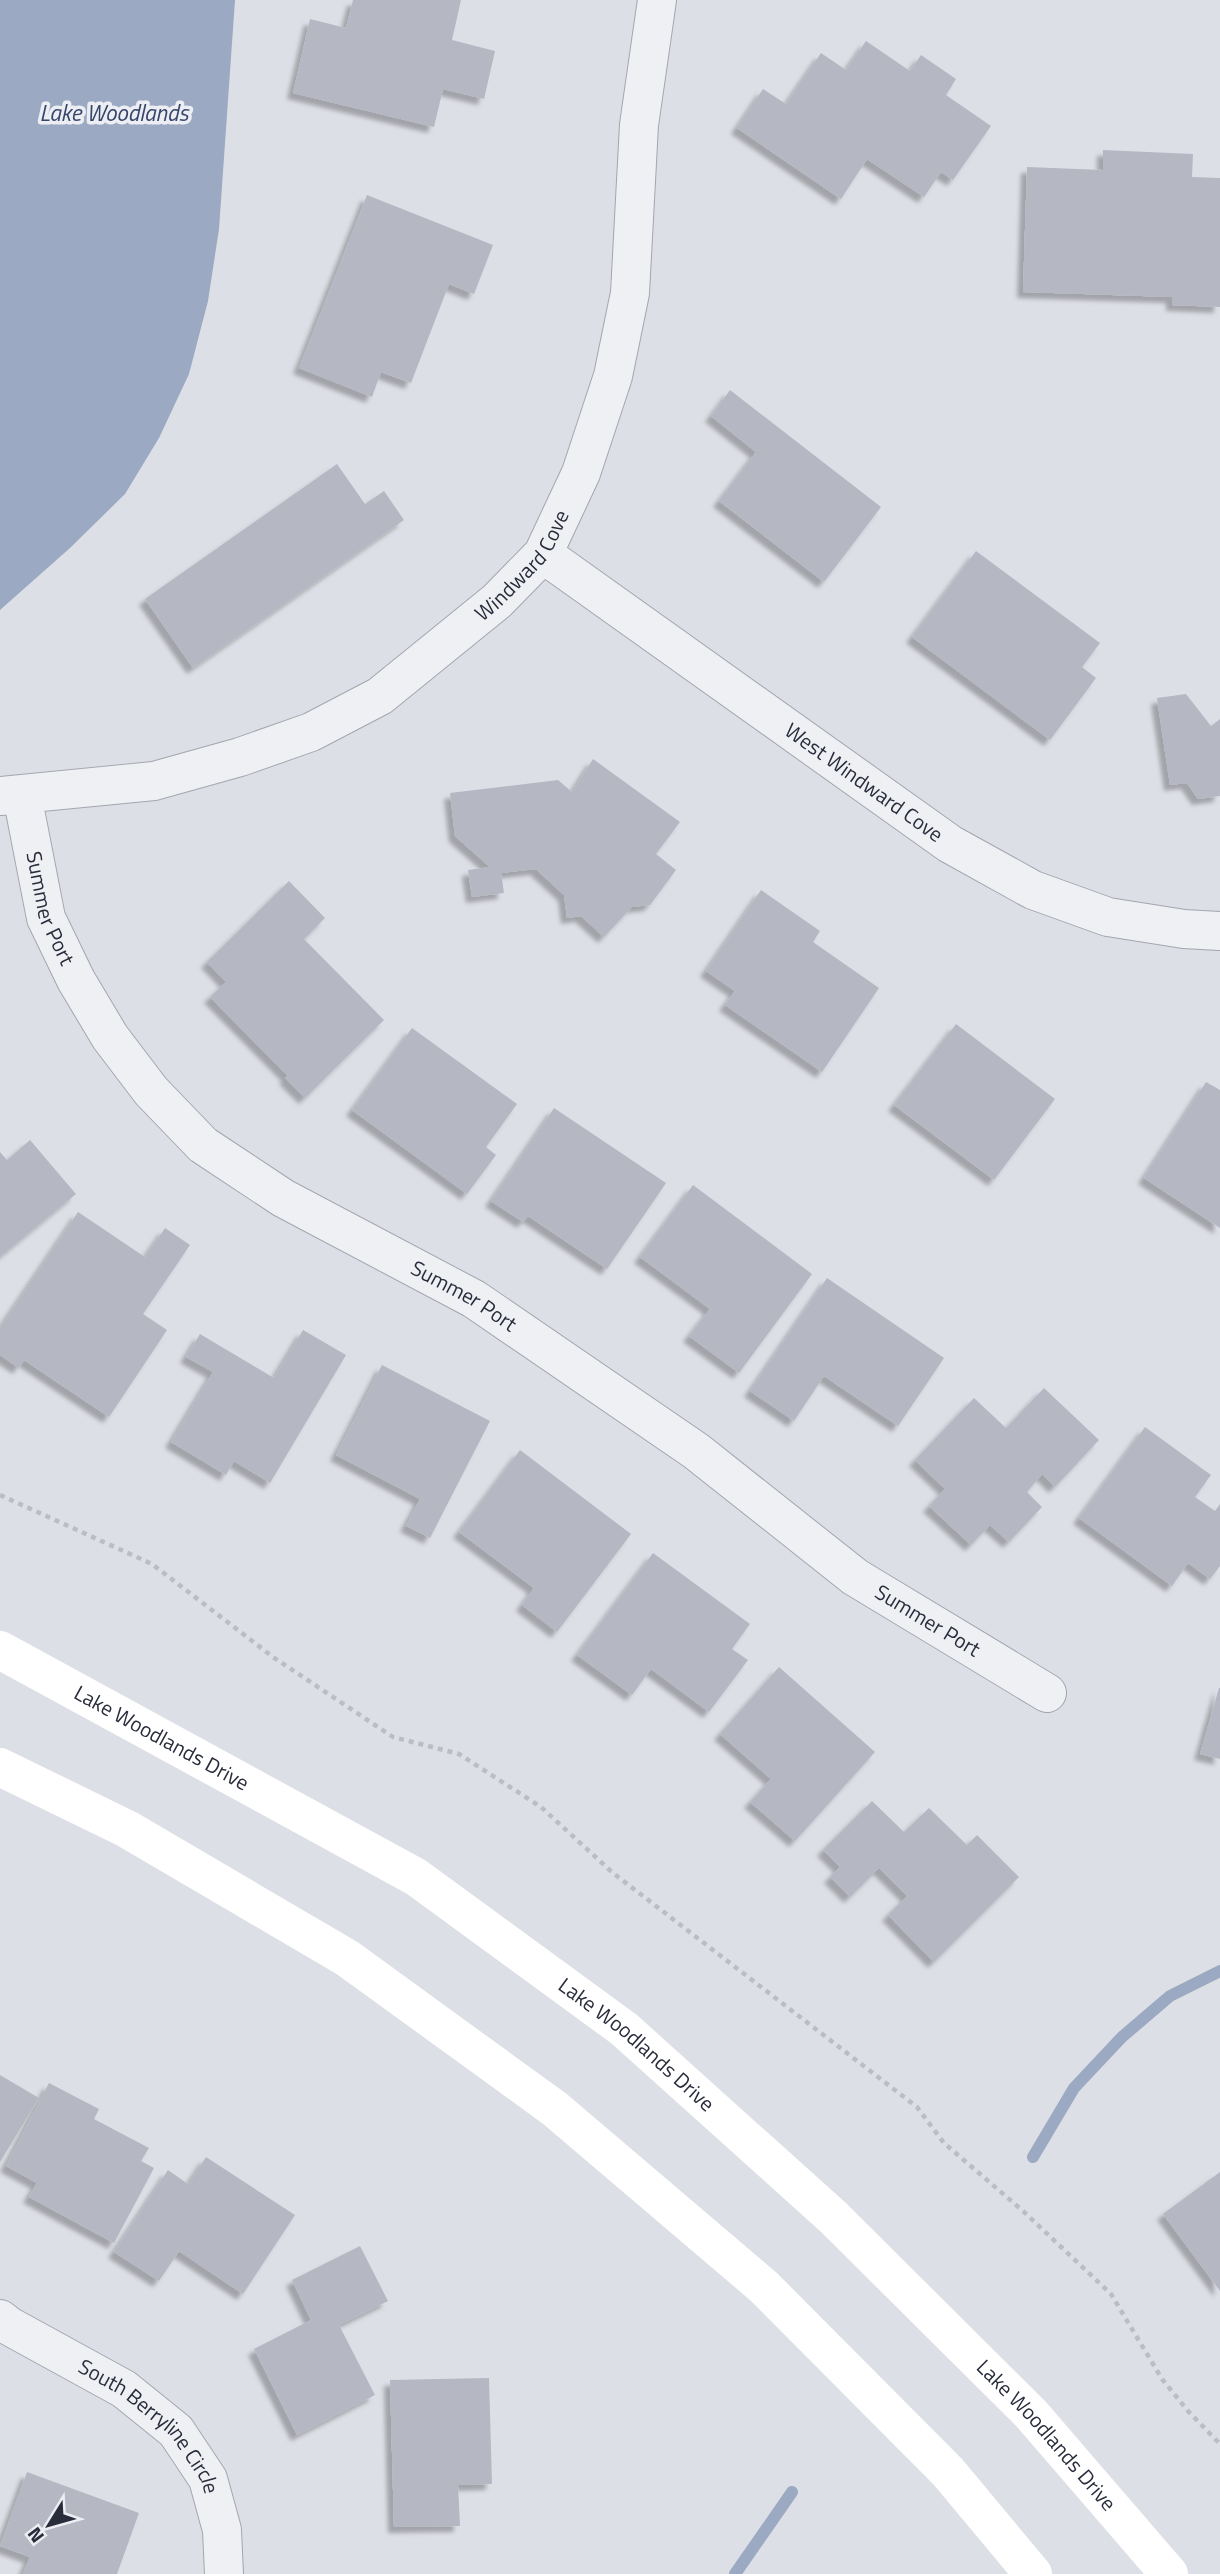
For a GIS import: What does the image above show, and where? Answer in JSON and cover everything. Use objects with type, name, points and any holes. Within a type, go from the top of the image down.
[{"type":"main road","name":"Lake Woodlands Drive","points":[[4,1663],[416,1877],[624,2029],[833,2217],[1032,2416],[1169,2574]]},
{"type":"main road","points":[[0,1767],[127,1829],[347,1958],[555,2109],[764,2287],[948,2472],[1033,2574]]},
{"type":"street","name":"Windward Cove","points":[[11,795],[154,781],[240,757],[312,732],[380,696],[497,601],[543,554],[582,473],[613,376],[630,293],[639,125],[657,0]]},
{"type":"street","name":"West Windward Cove","points":[[543,554],[950,844],[1033,890],[1108,917],[1184,929],[1220,931]]},
{"type":"street","name":"Summer Port","points":[[11,795],[46,918],[76,980],[110,1037],[150,1091],[203,1145],[283,1198],[474,1299],[696,1451],[855,1577],[1047,1693]]},
{"type":"street","name":"South Berryline Circle","points":[[3,2323],[124,2389],[176,2431],[208,2479],[222,2530],[224,2574]]},
{"type":"path","points":[[0,1495],[152,1564],[273,1657],[393,1737],[459,1754],[541,1807],[613,1873],[917,2107],[944,2143],[1023,2211],[1111,2294],[1163,2379],[1188,2411],[1220,2444]]},
{"type":"water","name":"Lake Woodlands","points":[[0,0],[235,0],[219,229],[208,301],[189,374],[159,438],[125,494],[70,548],[0,610]]},
{"type":"building","points":[[353,0],[461,0],[452,40],[495,51],[484,99],[443,89],[434,127],[293,93],[310,19],[346,28]]},
{"type":"building","points":[[866,41],[910,71],[921,55],[956,79],[946,95],[991,126],[953,180],[941,172],[924,197],[867,159],[841,199],[737,128],[763,89],[786,104],[821,53],[846,70]]},
{"type":"building","points":[[1103,150],[1193,154],[1192,177],[1220,178],[1220,307],[1172,305],[1172,297],[1023,292],[1027,167],[1103,170]]},
{"type":"building","points":[[367,195],[493,245],[474,294],[449,284],[411,383],[381,372],[372,397],[299,368]]},
{"type":"building","points":[[730,390],[881,507],[824,582],[719,501],[756,452],[711,416]]},
{"type":"building","points":[[337,464],[365,504],[384,491],[404,520],[193,668],[145,599]]},
{"type":"building","points":[[976,551],[1100,643],[1082,667],[1096,678],[1050,740],[912,637]]},
{"type":"building","points":[[1186,694],[1211,726],[1220,719],[1220,796],[1198,799],[1187,783],[1170,785],[1157,698]]},
{"type":"building","points":[[593,759],[680,822],[656,854],[676,870],[650,905],[632,907],[604,937],[581,916],[567,918],[564,895],[536,869],[501,873],[504,893],[472,897],[468,870],[490,867],[455,836],[450,793],[558,780],[572,792]]},
{"type":"building","points":[[289,881],[325,918],[304,939],[384,1020],[305,1098],[285,1078],[288,1076],[210,997],[226,982],[207,962]]},
{"type":"building","points":[[761,890],[820,931],[813,942],[879,988],[822,1072],[725,1005],[735,991],[706,971]]},
{"type":"building","points":[[956,1024],[1055,1099],[994,1180],[894,1105]]},
{"type":"building","points":[[412,1028],[517,1104],[486,1147],[496,1155],[467,1194],[352,1110]]},
{"type":"building","points":[[1206,1082],[1220,1090],[1220,1228],[1144,1178]]},
{"type":"building","points":[[554,1108],[666,1183],[607,1269],[528,1216],[523,1222],[491,1201]]},
{"type":"building","points":[[30,1140],[76,1194],[0,1257],[0,1152],[7,1160]]},
{"type":"building","points":[[693,1185],[812,1274],[739,1373],[689,1336],[710,1309],[640,1257]]},
{"type":"building","points":[[78,1212],[145,1257],[165,1228],[190,1245],[143,1314],[167,1330],[109,1417],[24,1360],[19,1368],[0,1355],[0,1328]]},
{"type":"building","points":[[827,1278],[944,1358],[898,1426],[824,1376],[794,1421],[750,1391]]},
{"type":"building","points":[[303,1330],[346,1355],[270,1483],[234,1461],[226,1475],[171,1442],[213,1372],[186,1357],[200,1334],[274,1378]]},
{"type":"building","points":[[382,1365],[490,1421],[430,1538],[406,1526],[420,1499],[336,1455]]},
{"type":"building","points":[[1044,1388],[1099,1440],[1055,1487],[1042,1474],[1027,1492],[1042,1507],[1009,1542],[990,1525],[971,1545],[929,1506],[945,1489],[915,1460],[974,1398],[1006,1428]]},
{"type":"building","points":[[1145,1427],[1211,1475],[1195,1497],[1215,1511],[1220,1504],[1220,1566],[1210,1579],[1188,1563],[1172,1586],[1079,1518]]},
{"type":"building","points":[[520,1450],[631,1534],[557,1632],[522,1605],[534,1588],[459,1532]]},
{"type":"building","points":[[653,1553],[750,1624],[732,1649],[748,1660],[709,1712],[651,1669],[632,1695],[577,1655]]},
{"type":"building","points":[[779,1667],[875,1752],[795,1841],[750,1802],[771,1779],[720,1734]]},
{"type":"building","points":[[1220,1688],[1220,1759],[1200,1754]]},
{"type":"building","points":[[872,1801],[904,1832],[929,1808],[967,1845],[977,1835],[1019,1877],[934,1962],[888,1915],[907,1896],[879,1868],[850,1897],[830,1877],[840,1867],[823,1850]]},
{"type":"building","points":[[0,2075],[39,2098],[0,2162]]},
{"type":"building","points":[[49,2083],[99,2109],[94,2119],[149,2148],[141,2161],[154,2168],[114,2243],[29,2197],[37,2183],[6,2166]]},
{"type":"building","points":[[206,2157],[295,2215],[243,2294],[179,2251],[159,2281],[114,2252],[168,2170],[188,2184]]},
{"type":"building","points":[[1220,2172],[1220,2291],[1163,2214]]},
{"type":"building","points":[[360,2246],[388,2301],[339,2325],[375,2395],[297,2435],[254,2349],[311,2320],[292,2280]]},
{"type":"building","points":[[489,2378],[492,2484],[458,2485],[460,2526],[394,2527],[390,2380]]},
{"type":"building","points":[[27,2472],[139,2513],[117,2574],[23,2574],[30,2557],[0,2546]]},
{"type":"waterway","points":[[1033,2157],[1074,2088],[1122,2037],[1170,1996],[1220,1971]]},
{"type":"waterway","points":[[735,2574],[792,2492]]}]
